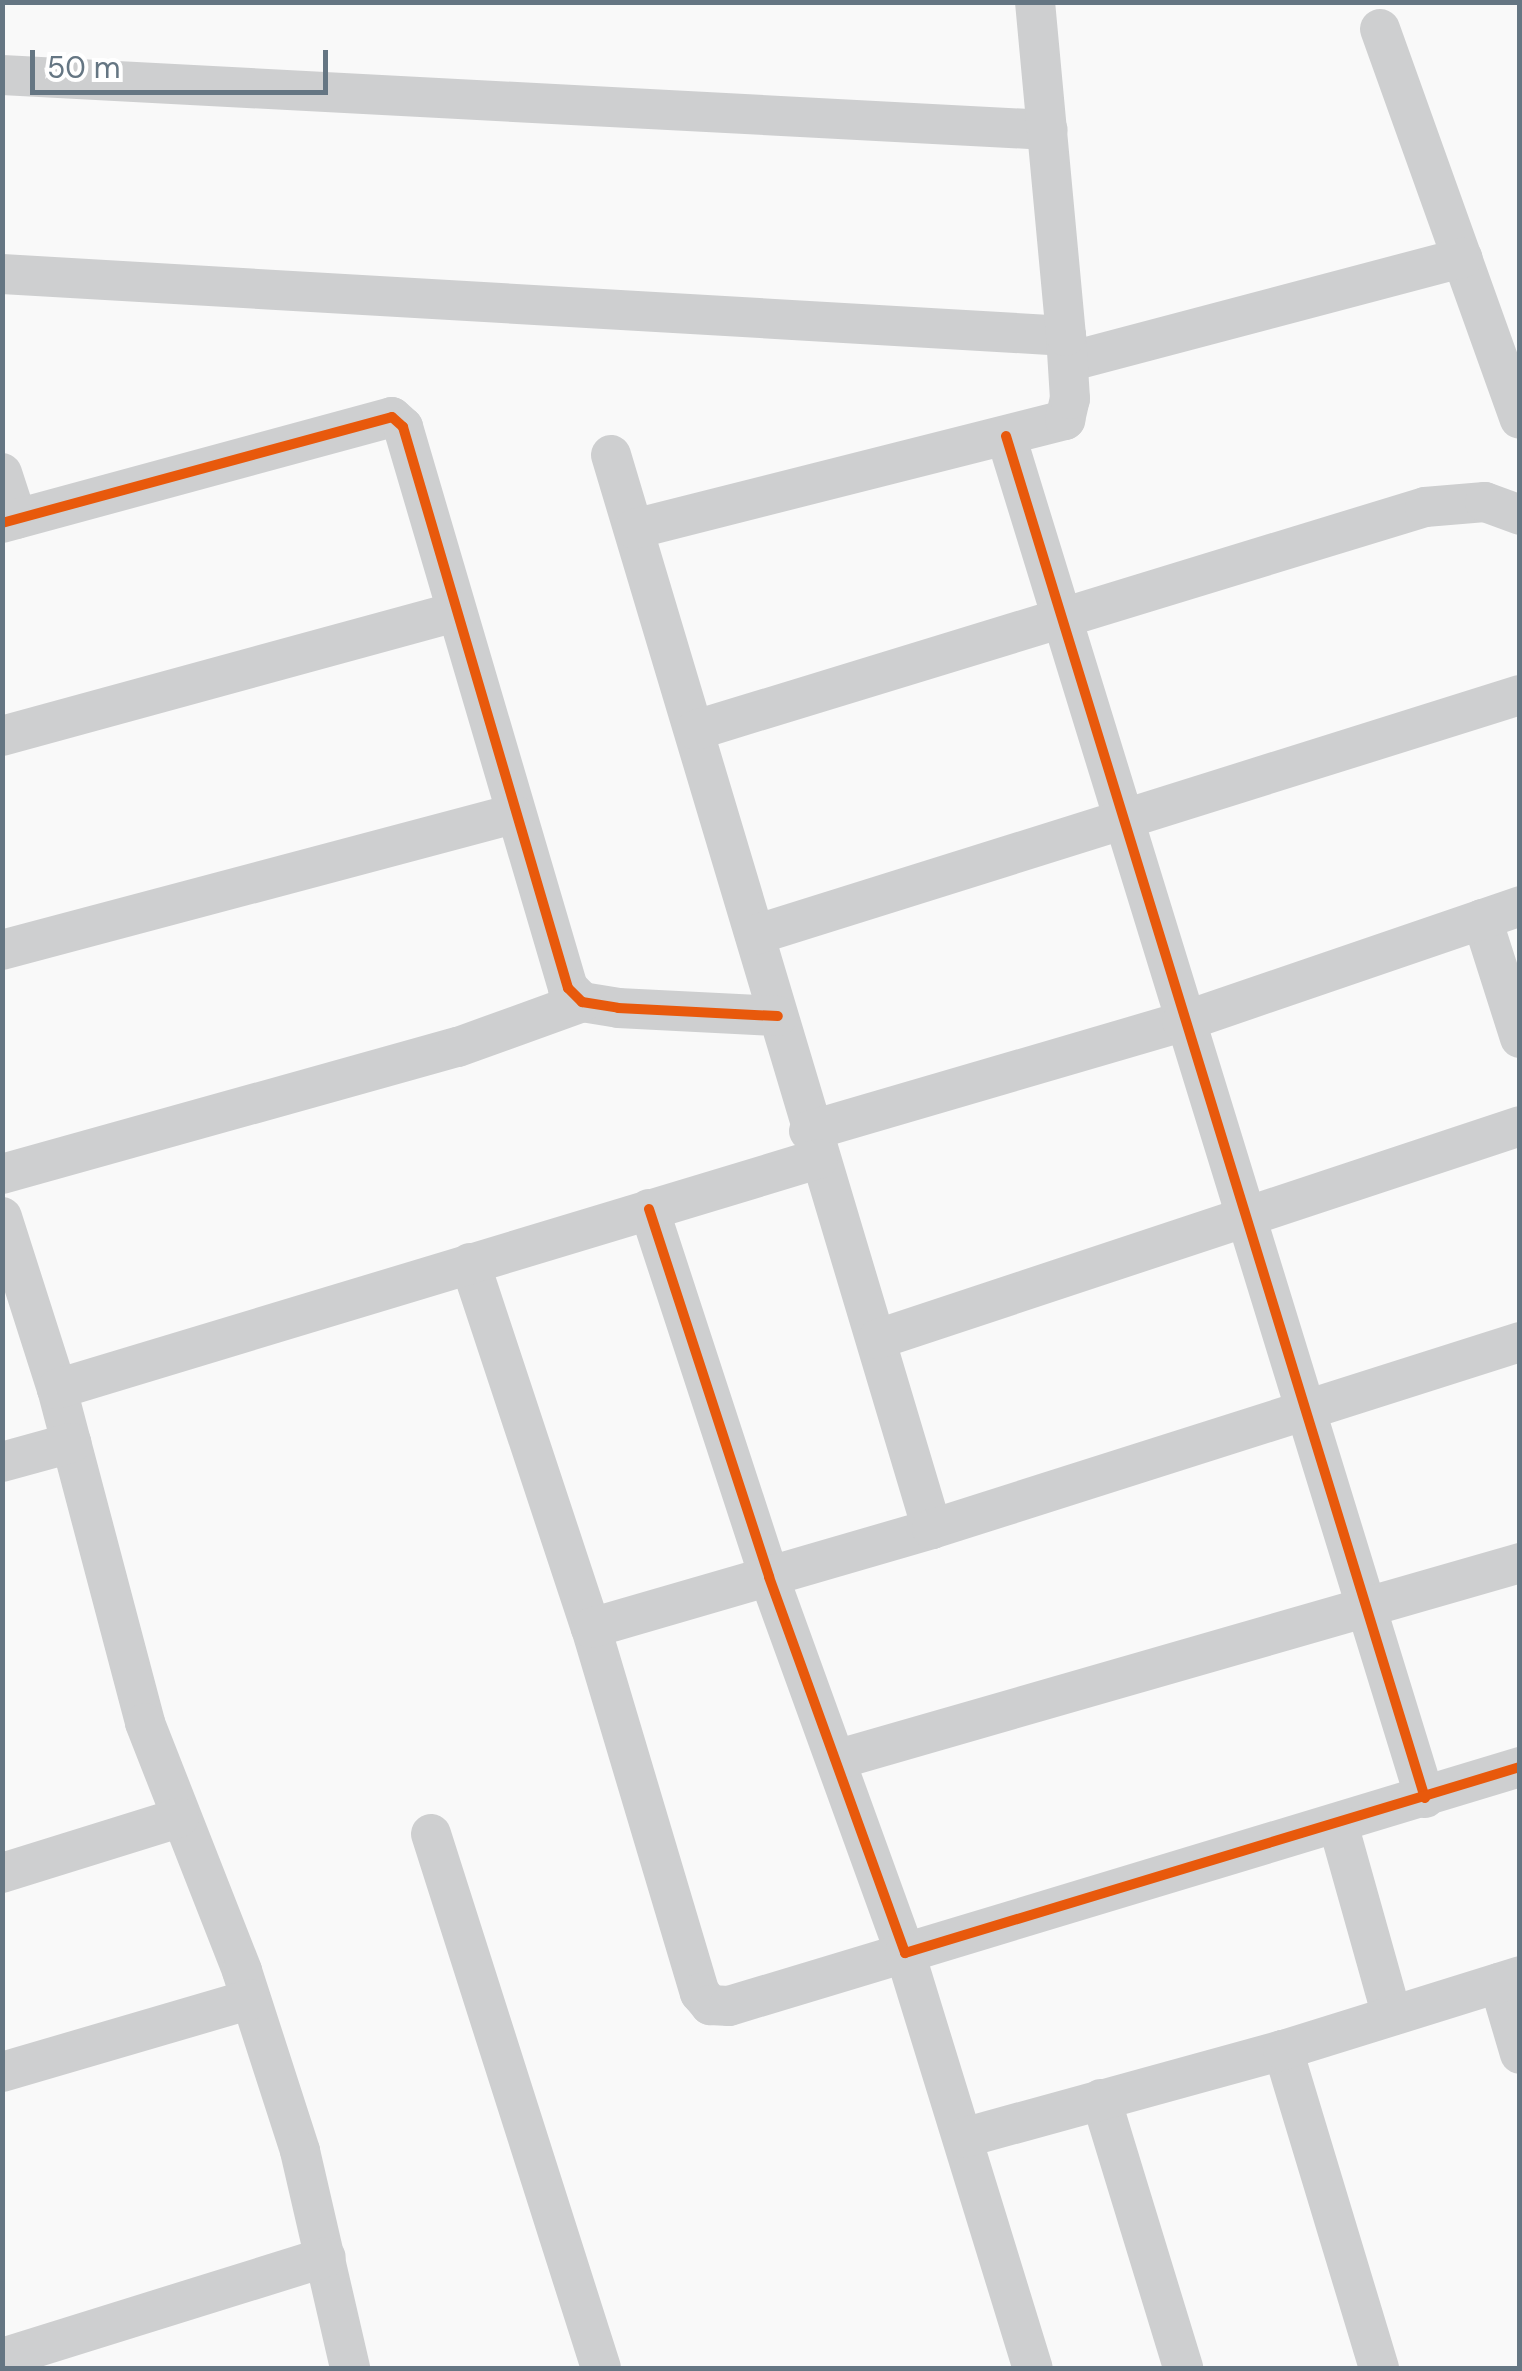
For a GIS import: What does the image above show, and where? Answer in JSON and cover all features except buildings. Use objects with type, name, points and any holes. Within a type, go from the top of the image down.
[{"type":"street","points":[[634,530],[1064,420],[1067,349],[1036,2]]},
{"type":"street","points":[[1380,29],[1520,420]]},
{"type":"street","points":[[2,75],[1048,130]]},
{"type":"street","points":[[2,274],[1067,349],[1463,258]]},
{"type":"street","points":[[2,473],[10,521],[392,417],[403,427],[513,814],[568,988],[582,1002]]},
{"type":"street","points":[[1006,436],[1182,1022],[1425,1798]]},
{"type":"street","points":[[610,455],[696,730],[813,1145],[878,1339],[932,1528]]},
{"type":"street","points":[[696,730],[1425,507],[1486,502],[1520,515]]},
{"type":"street","points":[[2,736],[456,612]]},
{"type":"street","points":[[755,935],[1122,824],[1520,695]]},
{"type":"street","points":[[2,950],[513,814]]},
{"type":"street","points":[[57,1389],[649,1209],[813,1145],[1501,912],[1520,1038]]},
{"type":"street","points":[[2,1174],[458,1047],[582,1002],[778,1016]]},
{"type":"street","points":[[878,1339],[1243,1213],[1520,1126]]},
{"type":"street","points":[[649,1209],[769,1577],[905,1953],[1034,2368]]},
{"type":"street","points":[[2,1217],[10,1275],[57,1389],[146,1723],[251,1999],[326,2257],[350,2368]]},
{"type":"street","points":[[470,1263],[592,1628],[670,1904],[710,2005],[729,2006],[1520,1767]]},
{"type":"street","points":[[592,1628],[932,1528],[1520,1342]]},
{"type":"street","points":[[2,1462],[71,1443]]},
{"type":"street","points":[[838,1759],[1520,1563]]},
{"type":"street","points":[[2,1873],[179,1818]]},
{"type":"street","points":[[1338,1824],[1392,2016]]},
{"type":"street","points":[[430,1834],[602,2368]]},
{"type":"street","points":[[963,2138],[1283,2050],[1509,1980],[1520,2054]]},
{"type":"street","points":[[2,2072],[251,1999]]},
{"type":"street","points":[[1283,2050],[1379,2368]]},
{"type":"street","points":[[1101,2099],[1183,2368]]},
{"type":"street","points":[[2,2358],[326,2257]]},
{"type":"cycle path","points":[[2,523],[392,417],[403,427],[568,988],[582,1002],[618,1008],[778,1016]]},
{"type":"cycle path","points":[[1006,436],[1425,1798]]},
{"type":"cycle path","points":[[649,1209],[769,1577],[905,1953],[1520,1767]]}]
